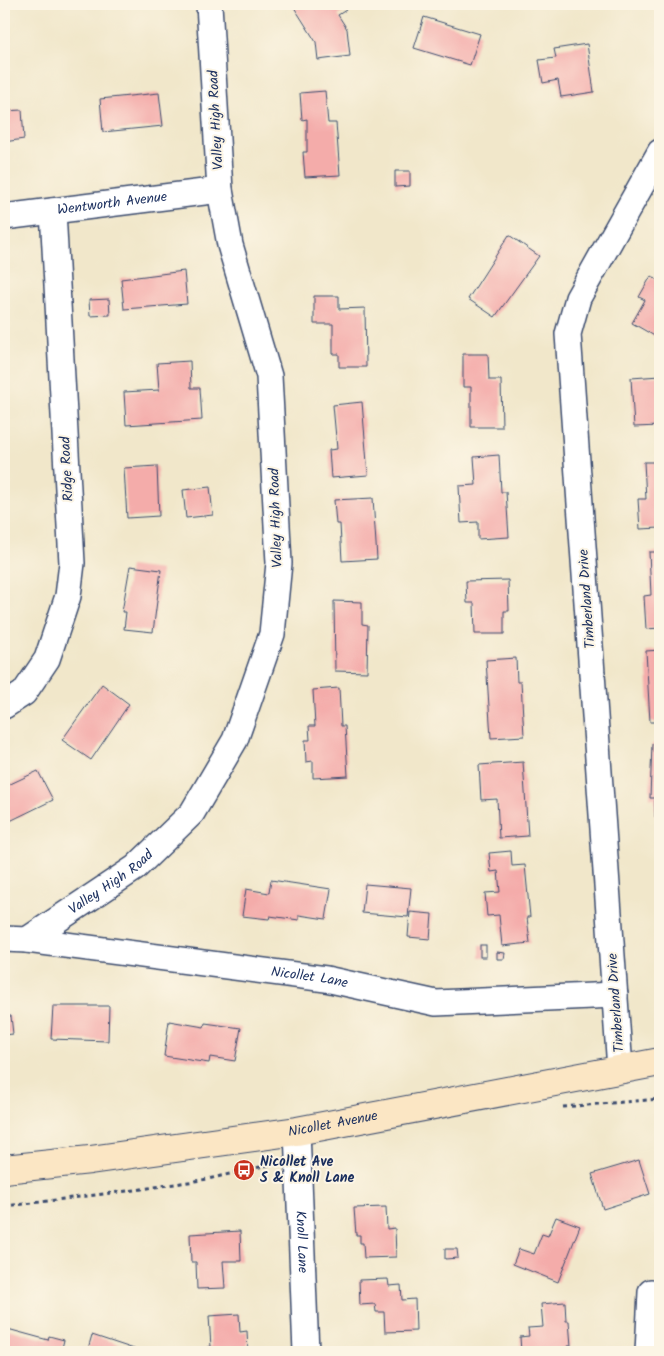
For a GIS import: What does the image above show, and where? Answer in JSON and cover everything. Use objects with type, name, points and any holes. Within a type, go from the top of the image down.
[{"type":"main road","name":"Nicollet Avenue","points":[[4,1168],[90,1160],[296,1131],[660,1062]]},
{"type":"street","name":"Valley High Road","points":[[15,939],[135,868],[192,812],[236,740],[272,634],[279,563],[268,376],[230,245],[220,190],[209,4]]},
{"type":"street","name":"Timberland Drive","points":[[620,1069],[568,334],[578,298],[660,152]]},
{"type":"street","name":"Wentworth Avenue","points":[[4,217],[220,190]]},
{"type":"street","name":"Ridge Road","points":[[4,706],[24,693],[47,659],[68,596],[72,563],[53,211]]},
{"type":"street","name":"Nicollet Lane","points":[[15,939],[326,979],[436,1003],[615,994]]},
{"type":"street","name":"Knoll Lane","points":[[296,1131],[306,1352]]},
{"type":"street","points":[[648,1352],[651,1292]]},
{"type":"path","points":[[555,1108],[660,1099]]},
{"type":"path","points":[[4,1206],[126,1191],[208,1178],[298,1158]]},
{"type":"building","points":[[292,4],[342,4],[346,10],[338,15],[347,29],[350,56],[318,60],[316,42]]},
{"type":"building","points":[[424,17],[480,34],[470,65],[414,48]]},
{"type":"building","points":[[587,44],[594,92],[561,97],[558,80],[543,83],[539,60],[556,58],[554,49]]},
{"type":"building","points":[[325,91],[328,123],[336,123],[340,175],[305,177],[303,152],[307,152],[307,119],[302,120],[300,93]]},
{"type":"building","points":[[159,93],[163,126],[103,132],[100,99]]},
{"type":"building","points":[[22,110],[24,139],[4,142],[4,111]]},
{"type":"building","points":[[395,171],[410,171],[410,186],[395,187]]},
{"type":"building","points":[[509,235],[539,256],[495,317],[468,299]]},
{"type":"building","points":[[184,271],[187,304],[124,309],[121,279]]},
{"type":"building","points":[[651,276],[660,282],[660,333],[658,338],[632,323],[645,300],[639,297]]},
{"type":"building","points":[[314,296],[339,296],[339,309],[365,308],[366,367],[339,367],[339,354],[333,354],[333,324],[314,324]]},
{"type":"building","points":[[109,299],[110,315],[90,316],[89,300]]},
{"type":"building","points":[[463,354],[488,354],[489,380],[501,380],[502,427],[471,427],[471,387],[463,387]]},
{"type":"building","points":[[190,361],[191,388],[200,388],[202,420],[126,425],[124,392],[159,390],[157,363]]},
{"type":"building","points":[[660,376],[660,426],[634,427],[631,378]]},
{"type":"building","points":[[362,402],[368,475],[331,478],[329,450],[337,449],[333,405]]},
{"type":"building","points":[[499,455],[501,492],[506,492],[509,537],[478,539],[478,522],[461,523],[459,486],[476,485],[474,457]]},
{"type":"building","points":[[644,462],[660,462],[660,528],[640,529],[638,499],[646,499]]},
{"type":"building","points":[[157,466],[159,516],[127,518],[124,468]]},
{"type":"building","points":[[210,487],[213,515],[186,518],[183,490]]},
{"type":"building","points":[[373,498],[377,559],[342,561],[340,524],[336,524],[334,500]]},
{"type":"building","points":[[649,552],[660,552],[660,628],[646,629],[644,596],[651,595]]},
{"type":"building","points":[[130,566],[161,570],[153,632],[124,629],[126,612],[122,612]]},
{"type":"building","points":[[508,580],[509,611],[504,611],[504,634],[475,634],[474,603],[467,603],[466,581]]},
{"type":"building","points":[[334,601],[362,602],[362,624],[368,625],[367,672],[335,671]]},
{"type":"building","points":[[660,650],[660,722],[650,722],[646,651]]},
{"type":"building","points":[[516,658],[517,682],[521,682],[524,736],[491,738],[486,660]]},
{"type":"building","points":[[102,684],[129,704],[91,760],[62,740]]},
{"type":"building","points":[[339,688],[341,726],[345,726],[348,776],[313,778],[313,761],[306,762],[305,740],[310,740],[309,726],[315,726],[313,690]]},
{"type":"building","points":[[652,744],[660,744],[660,817],[655,817],[655,798],[650,798]]},
{"type":"building","points":[[523,762],[528,836],[499,838],[497,799],[481,800],[479,765]]},
{"type":"building","points":[[38,771],[53,800],[10,821],[4,808],[4,787]]},
{"type":"building","points":[[511,851],[512,866],[525,865],[530,917],[527,917],[530,943],[502,946],[499,915],[487,916],[485,893],[500,892],[498,871],[491,872],[489,853]]},
{"type":"building","points":[[271,880],[331,889],[326,919],[299,915],[299,920],[270,916],[269,919],[242,916],[246,889],[269,893]]},
{"type":"building","points":[[365,884],[411,888],[408,917],[362,913]]},
{"type":"building","points":[[410,912],[432,914],[430,939],[408,937]]},
{"type":"building","points":[[480,945],[486,945],[486,957],[480,957]]},
{"type":"building","points":[[497,952],[505,953],[504,959],[497,959]]},
{"type":"building","points":[[53,1006],[109,1006],[108,1041],[51,1039]]},
{"type":"building","points":[[4,1016],[11,1016],[13,1034],[4,1035]]},
{"type":"building","points":[[169,1021],[204,1027],[205,1023],[241,1028],[235,1061],[210,1057],[209,1063],[164,1056]]},
{"type":"building","points":[[639,1160],[650,1194],[603,1209],[592,1174]]},
{"type":"building","points":[[386,1207],[387,1229],[395,1228],[396,1257],[364,1258],[363,1243],[360,1243],[360,1235],[356,1235],[354,1208]]},
{"type":"building","points":[[556,1217],[580,1226],[558,1282],[513,1264],[519,1249],[534,1254],[542,1234],[548,1236]]},
{"type":"building","points":[[240,1231],[241,1261],[223,1261],[225,1288],[197,1289],[196,1262],[191,1262],[190,1234]]},
{"type":"building","points":[[445,1249],[457,1249],[458,1258],[445,1259]]},
{"type":"building","points":[[388,1279],[389,1286],[401,1285],[402,1300],[415,1299],[416,1331],[385,1332],[384,1312],[376,1312],[375,1304],[360,1305],[359,1280]]},
{"type":"building","points":[[565,1302],[566,1321],[569,1321],[571,1346],[568,1346],[569,1352],[521,1352],[520,1337],[529,1336],[528,1328],[543,1327],[541,1304]]},
{"type":"building","points":[[239,1314],[240,1332],[247,1331],[248,1352],[208,1352],[208,1347],[211,1347],[209,1316]]},
{"type":"building","points":[[4,1328],[48,1340],[49,1336],[64,1340],[61,1352],[4,1352]]},
{"type":"building","points":[[92,1335],[143,1352],[87,1352]]},
{"type":"place","name":"Nicollet Ave S & Knoll Lane","points":[[244,1170]]}]
